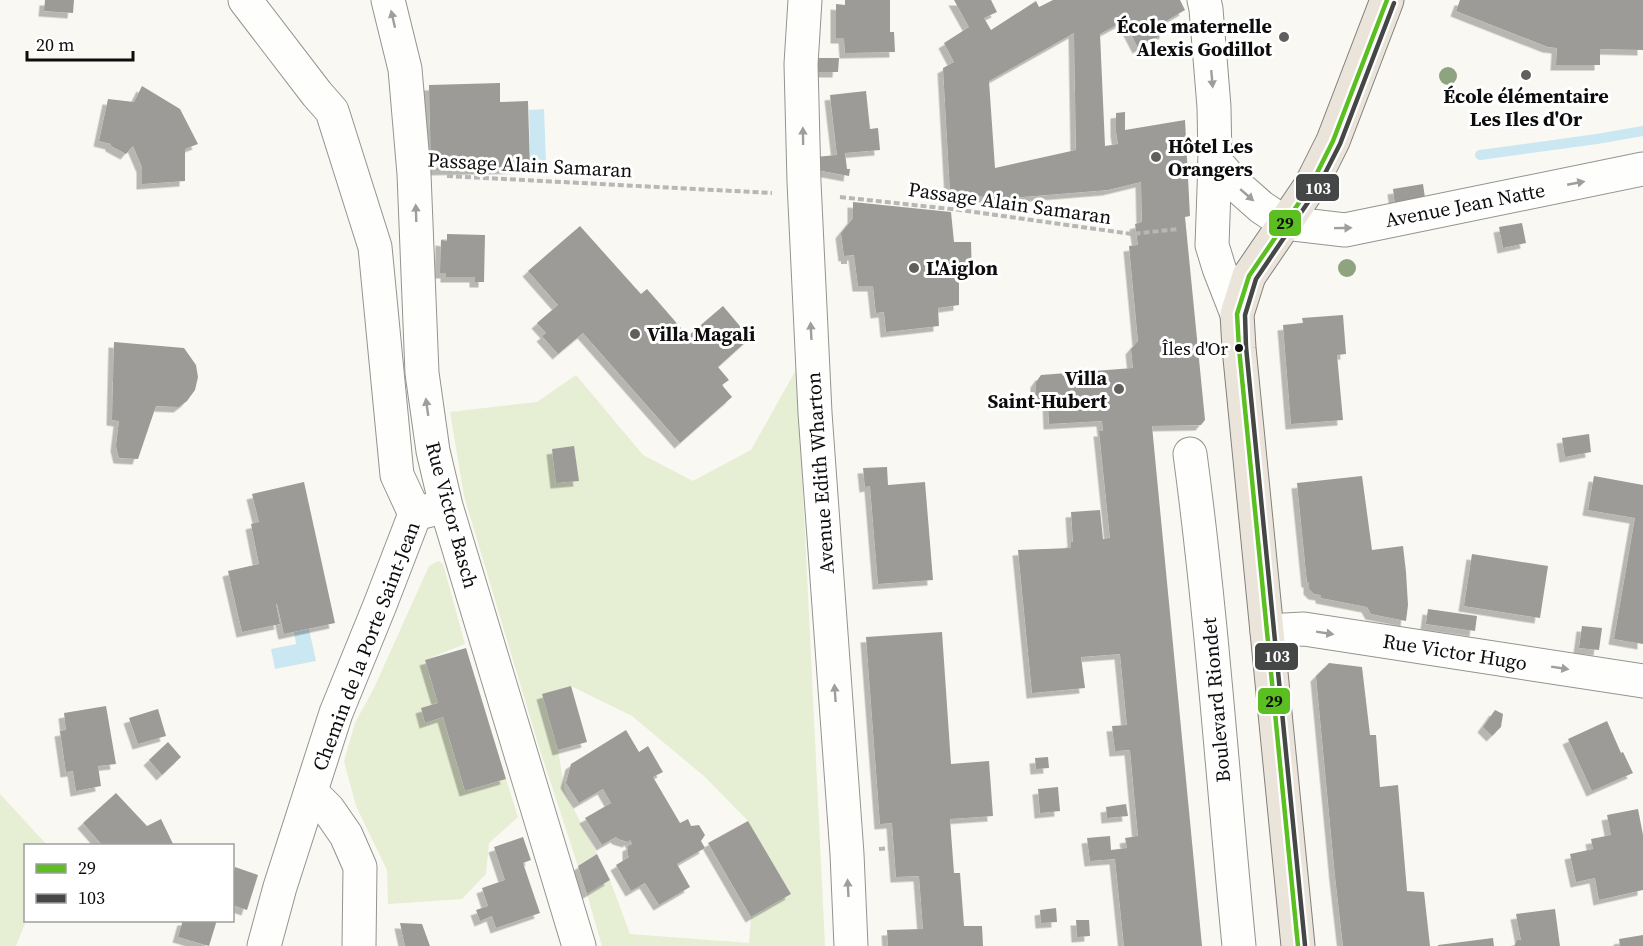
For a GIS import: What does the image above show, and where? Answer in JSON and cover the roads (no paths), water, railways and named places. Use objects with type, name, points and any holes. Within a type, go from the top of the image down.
[{"type":"main road","points":[[1298,946],[1237,314],[1249,276],[1311,185],[1333,141],[1387,0]]},
{"type":"street","points":[[245,0],[332,111],[375,247],[397,475],[415,514]]},
{"type":"street","name":"Rue Victor Basch","points":[[388,0],[405,69],[414,174],[422,373],[433,451],[446,506],[579,946]]},
{"type":"street","name":"Avenue Edith Wharton","points":[[805,0],[801,64],[815,413],[846,842],[851,946]]},
{"type":"street","points":[[1204,0],[1214,107],[1212,245],[1237,314]]},
{"type":"street","points":[[1215,160],[1235,184],[1261,207],[1285,223]]},
{"type":"street","name":"Avenue Jean Natte","points":[[1285,223],[1345,230],[1643,169]]},
{"type":"street","name":"Boulevard Riondet","points":[[1190,454],[1201,535],[1239,946]]},
{"type":"street","name":"Chemin de la Porte Saint-Jean","points":[[264,946],[280,887],[336,713],[415,514],[446,506]]},
{"type":"street","name":"Rue Victor Hugo","points":[[1267,631],[1304,629],[1643,681]]},
{"type":"street","points":[[311,792],[346,835],[360,867],[359,946]]},
{"type":"water","points":[[544,109],[546,161],[530,162],[529,110]]},
{"type":"water","points":[[309,629],[316,661],[275,669],[271,649],[296,644],[294,632]]},
{"type":"waterway","points":[[1480,155],[1643,131]]},
{"type":"place","name":"École maternelle Alexis Godillot","points":[[1284,37]]},
{"type":"place","name":"École élémentaire Les Iles d'Or","points":[[1526,75]]},
{"type":"place","name":"Hôtel Les Orangers","points":[[1156,157]]},
{"type":"place","name":"L'Aiglon","points":[[914,268]]},
{"type":"place","name":"Villa Magali","points":[[635,334]]},
{"type":"place","name":"Îles d'Or","points":[[1239,348]]},
{"type":"place","name":"Villa Saint-Hubert","points":[[1119,389]]}]
